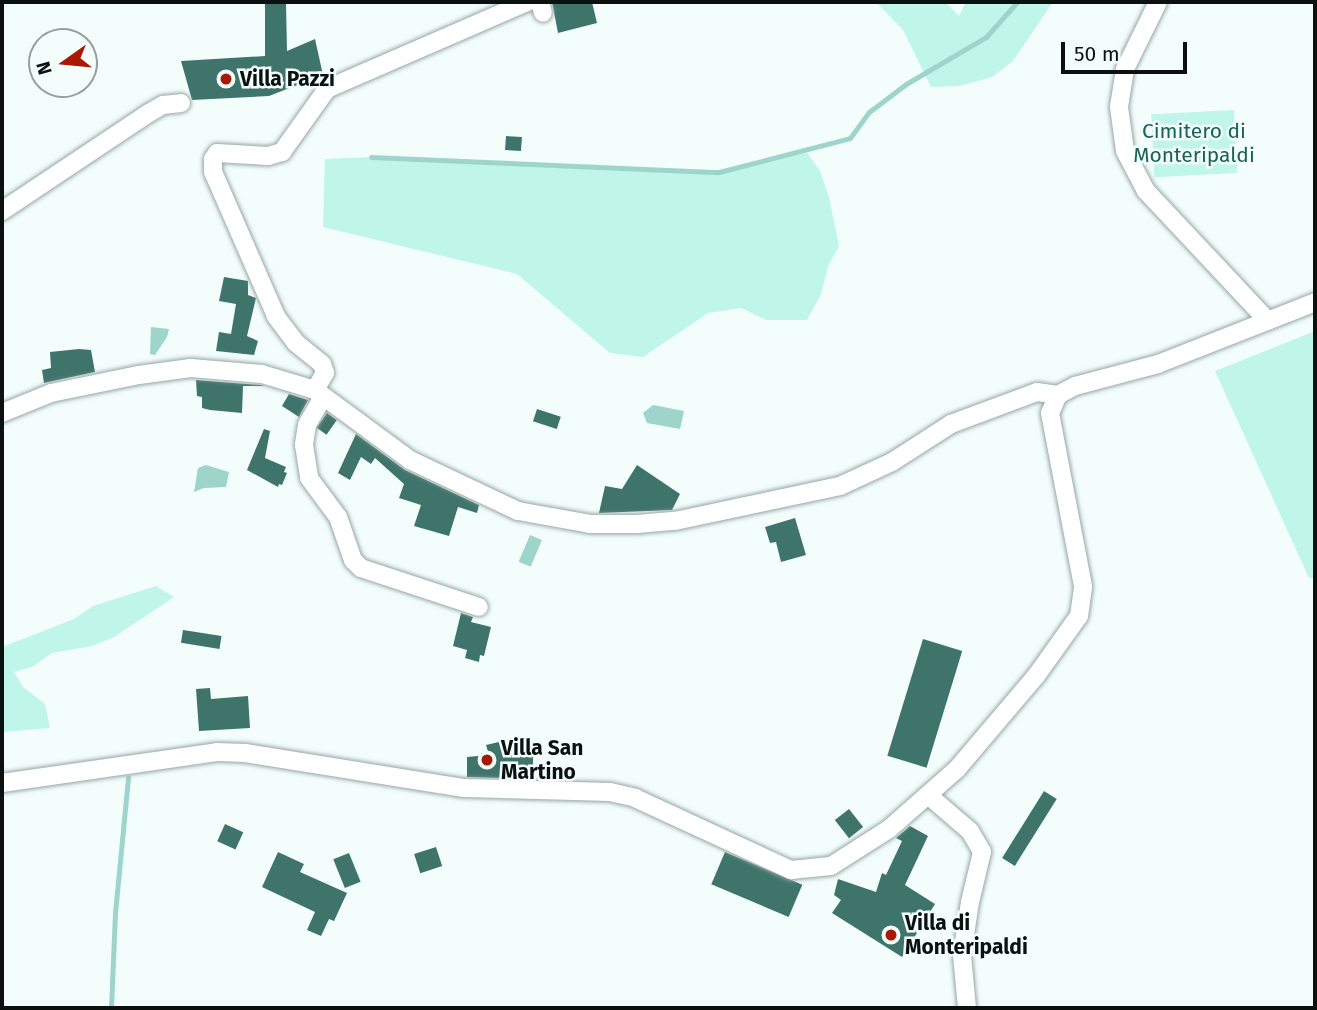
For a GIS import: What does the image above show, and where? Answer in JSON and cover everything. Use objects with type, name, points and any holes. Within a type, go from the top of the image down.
[{"type":"street","points":[[479,607],[361,568],[353,560],[338,517],[309,478],[304,445],[306,425],[325,373],[322,364],[296,343],[276,316],[213,172],[213,159],[217,153],[268,156],[282,152],[327,89],[527,2]]},
{"type":"street","points":[[1158,2],[1125,69],[1119,107],[1125,151],[1146,191],[1268,321]]},
{"type":"street","points":[[2,211],[149,113],[163,105],[181,103]]},
{"type":"street","points":[[2,412],[51,393],[191,368],[262,374],[319,393],[410,460],[517,511],[590,524],[675,521],[840,486],[892,462],[951,424],[1037,392],[1058,395],[1075,386],[1158,364],[1315,302]]},
{"type":"street","points":[[2,783],[217,752],[246,752],[464,788],[610,792],[635,798],[791,870],[831,866],[889,829],[957,769],[1028,687],[1079,617],[1083,586],[1050,413],[1058,395]]},
{"type":"street","points":[[928,795],[970,831],[982,852],[970,902],[962,956],[967,1008]]},
{"type":"green space","points":[[876,2],[945,2],[959,16],[966,2],[1053,2],[1013,61],[992,77],[959,86],[931,87],[903,30]]},
{"type":"green space","name":"Cimitero di Monteripaldi","points":[[1234,110],[1237,173],[1154,177],[1151,114]]},
{"type":"green space","points":[[805,150],[820,171],[829,197],[839,246],[828,266],[821,294],[807,320],[766,320],[741,308],[708,313],[643,357],[610,353],[517,274],[323,227],[325,159],[371,157],[719,172]]},
{"type":"green space","points":[[1315,331],[1315,578],[1309,578],[1215,371]]},
{"type":"green space","points":[[156,586],[174,597],[114,637],[92,646],[52,653],[32,667],[14,672],[23,687],[45,704],[50,728],[2,732],[2,647],[74,619],[93,606]]},
{"type":"shaded area","points":[[151,327],[169,329],[155,355],[150,354]]},
{"type":"shaded area","points":[[653,405],[684,411],[680,429],[647,423],[643,413]]},
{"type":"shaded area","points":[[206,465],[229,472],[226,487],[204,488],[194,492],[198,468]]},
{"type":"shaded area","points":[[530,535],[542,540],[531,567],[519,562]]},
{"type":"building","points":[[265,2],[286,2],[287,51],[315,39],[323,75],[269,96],[192,100],[181,61],[265,56]]},
{"type":"building","points":[[552,2],[592,2],[597,23],[558,33]]},
{"type":"building","points":[[506,136],[522,137],[521,151],[505,150]]},
{"type":"building","points":[[224,277],[248,281],[248,295],[256,298],[247,336],[258,341],[254,355],[216,351],[219,332],[231,334],[236,304],[219,301]]},
{"type":"building","points":[[91,350],[95,372],[44,383],[42,370],[51,368],[50,352]]},
{"type":"building","points":[[196,380],[264,386],[243,386],[242,413],[202,408],[202,397],[197,396]]},
{"type":"building","points":[[289,394],[308,400],[299,417],[282,406]]},
{"type":"building","points":[[537,409],[561,417],[557,429],[533,421]]},
{"type":"building","points":[[327,413],[337,420],[327,435],[317,428]]},
{"type":"building","points":[[264,429],[270,431],[265,458],[286,467],[284,472],[287,473],[282,485],[279,484],[278,487],[247,470]]},
{"type":"building","points":[[356,434],[405,470],[479,505],[477,513],[458,507],[449,536],[414,526],[421,505],[399,498],[404,484],[375,458],[371,464],[361,457],[350,480],[338,473]]},
{"type":"building","points":[[637,465],[680,494],[672,510],[599,513],[605,486],[622,489]]},
{"type":"building","points":[[795,518],[806,555],[781,562],[776,542],[770,543],[765,527]]},
{"type":"building","points":[[461,613],[473,617],[471,622],[491,627],[484,656],[480,655],[479,662],[465,658],[467,650],[453,646]]},
{"type":"building","points":[[183,630],[222,636],[219,649],[181,643]]},
{"type":"building","points":[[923,639],[962,651],[927,768],[887,756]]},
{"type":"building","points":[[210,688],[211,699],[248,696],[250,728],[199,731],[196,689]]},
{"type":"building","name":"Villa San Martino","points":[[503,741],[505,749],[533,749],[533,779],[467,777],[467,757],[489,755],[486,745]]},
{"type":"building","points":[[1044,791],[1057,799],[1015,866],[1002,858]]},
{"type":"building","points":[[849,809],[863,827],[849,838],[835,820]]},
{"type":"building","points":[[225,824],[243,832],[236,849],[217,841]]},
{"type":"building","name":"Villa di Monteripaldi","points":[[910,826],[928,836],[905,885],[935,904],[902,957],[832,913],[841,900],[834,895],[838,879],[876,892],[882,873],[886,875],[902,841],[896,838]]},
{"type":"building","points":[[436,847],[442,866],[420,873],[414,854]]},
{"type":"building","points":[[278,852],[304,864],[300,872],[347,893],[334,921],[329,919],[321,936],[307,930],[315,912],[262,887]]},
{"type":"building","points":[[725,852],[802,885],[789,917],[711,884]]},
{"type":"building","points":[[349,853],[361,882],[345,888],[333,859]]},
{"type":"waterway","points":[[371,157],[719,172],[850,138],[869,112],[906,84],[986,37],[1017,2]]},
{"type":"waterway","points":[[111,1008],[115,913],[128,778]]},
{"type":"place","name":"Villa Pazzi","points":[[226,79]]},
{"type":"place","name":"Villa San Martino","points":[[487,760]]},
{"type":"place","name":"Villa di Monteripaldi","points":[[891,935]]}]
